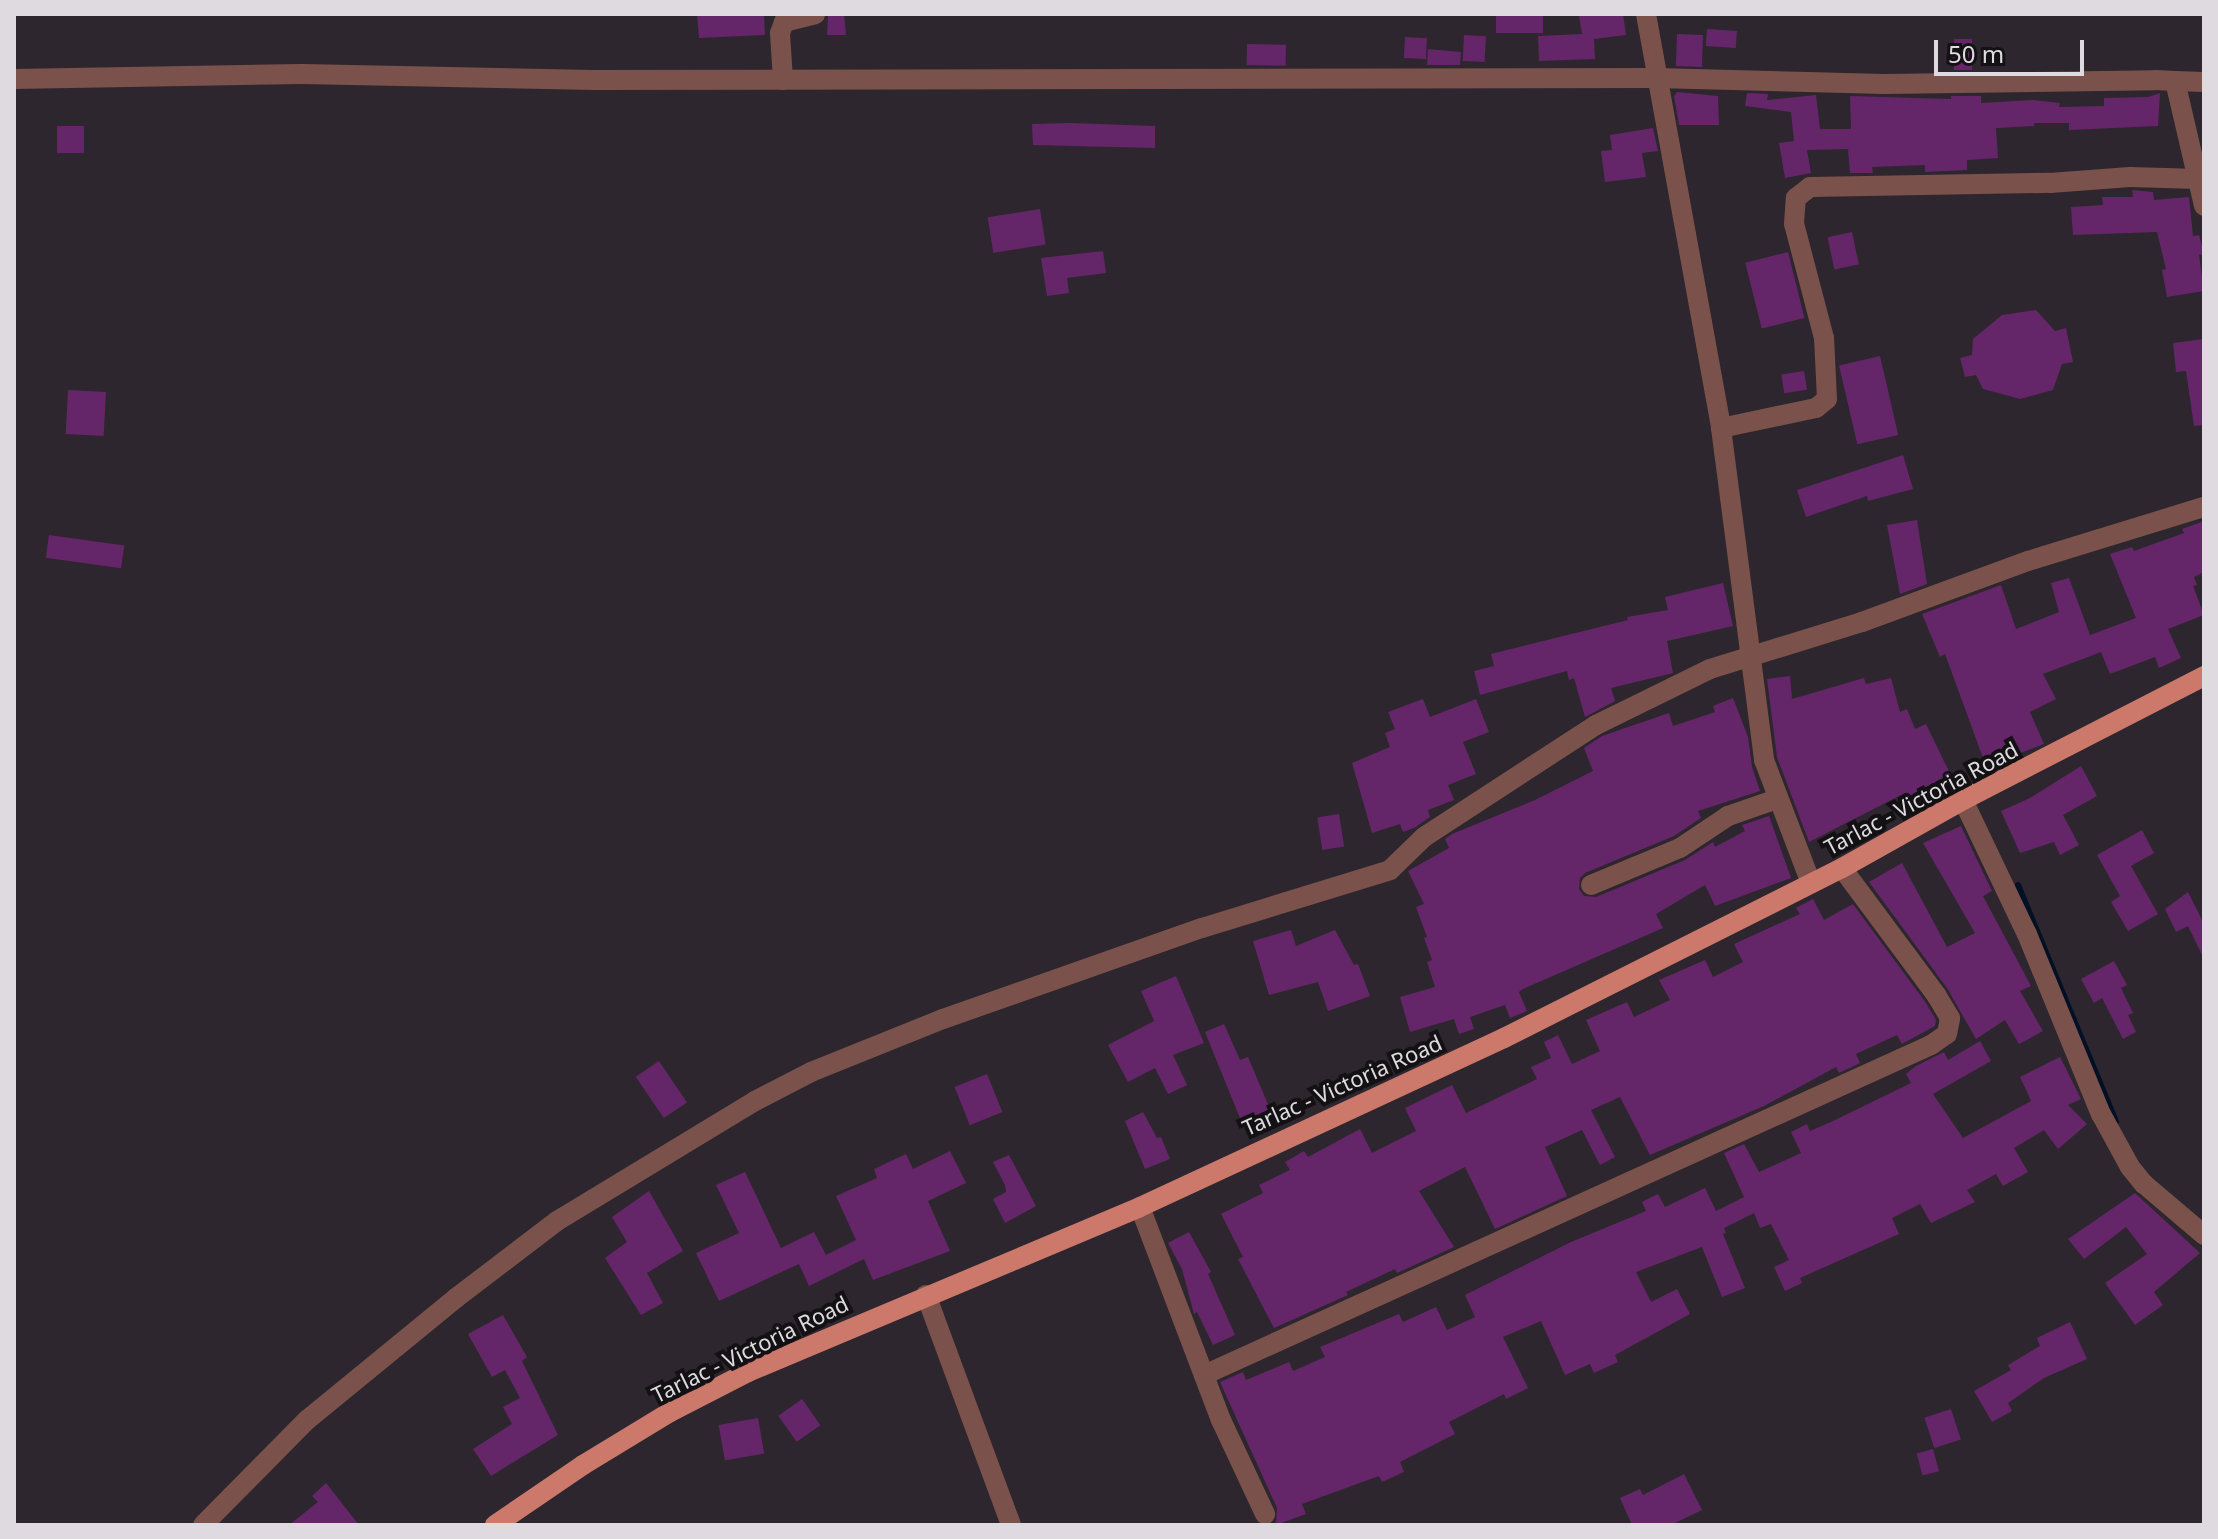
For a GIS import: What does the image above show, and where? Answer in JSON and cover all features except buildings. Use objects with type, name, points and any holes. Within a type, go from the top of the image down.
[{"type":"main road","name":"Tarlac - Victoria Road","points":[[495,1525],[583,1465],[670,1412],[748,1372],[1140,1207],[1504,1038],[1842,868],[1963,800],[2204,676]]},
{"type":"street","points":[[783,80],[780,33],[784,22],[815,14]]},
{"type":"street","points":[[1646,14],[1721,428],[1753,655],[1764,760],[1811,883]]},
{"type":"street","points":[[14,79],[302,74],[783,80],[1656,78],[1871,84],[2204,82]]},
{"type":"street","points":[[2175,81],[2204,206]]},
{"type":"street","points":[[1721,428],[1816,408],[1827,399],[1824,338],[1794,224],[1796,198],[1810,187],[2050,183],[2130,177],[2199,179]]},
{"type":"street","points":[[203,1525],[307,1420],[456,1298],[557,1221],[755,1101],[811,1072],[943,1019],[1202,928],[1390,870],[1424,837],[1596,725],[1710,669],[1862,622],[2028,561],[2204,507]]},
{"type":"street","points":[[1591,885],[1680,848],[1728,816],[1777,799]]},
{"type":"street","points":[[1963,800],[2027,934],[2101,1114],[2130,1167],[2144,1184],[2204,1235]]},
{"type":"street","points":[[1204,1375],[1931,1045],[1947,1034],[1950,1018],[1937,996],[1842,868]]},
{"type":"street","points":[[1140,1207],[1204,1375],[1265,1514]]},
{"type":"street","points":[[926,1295],[1011,1525]]},
{"type":"waterway","points":[[2018,885],[2116,1122]]}]
